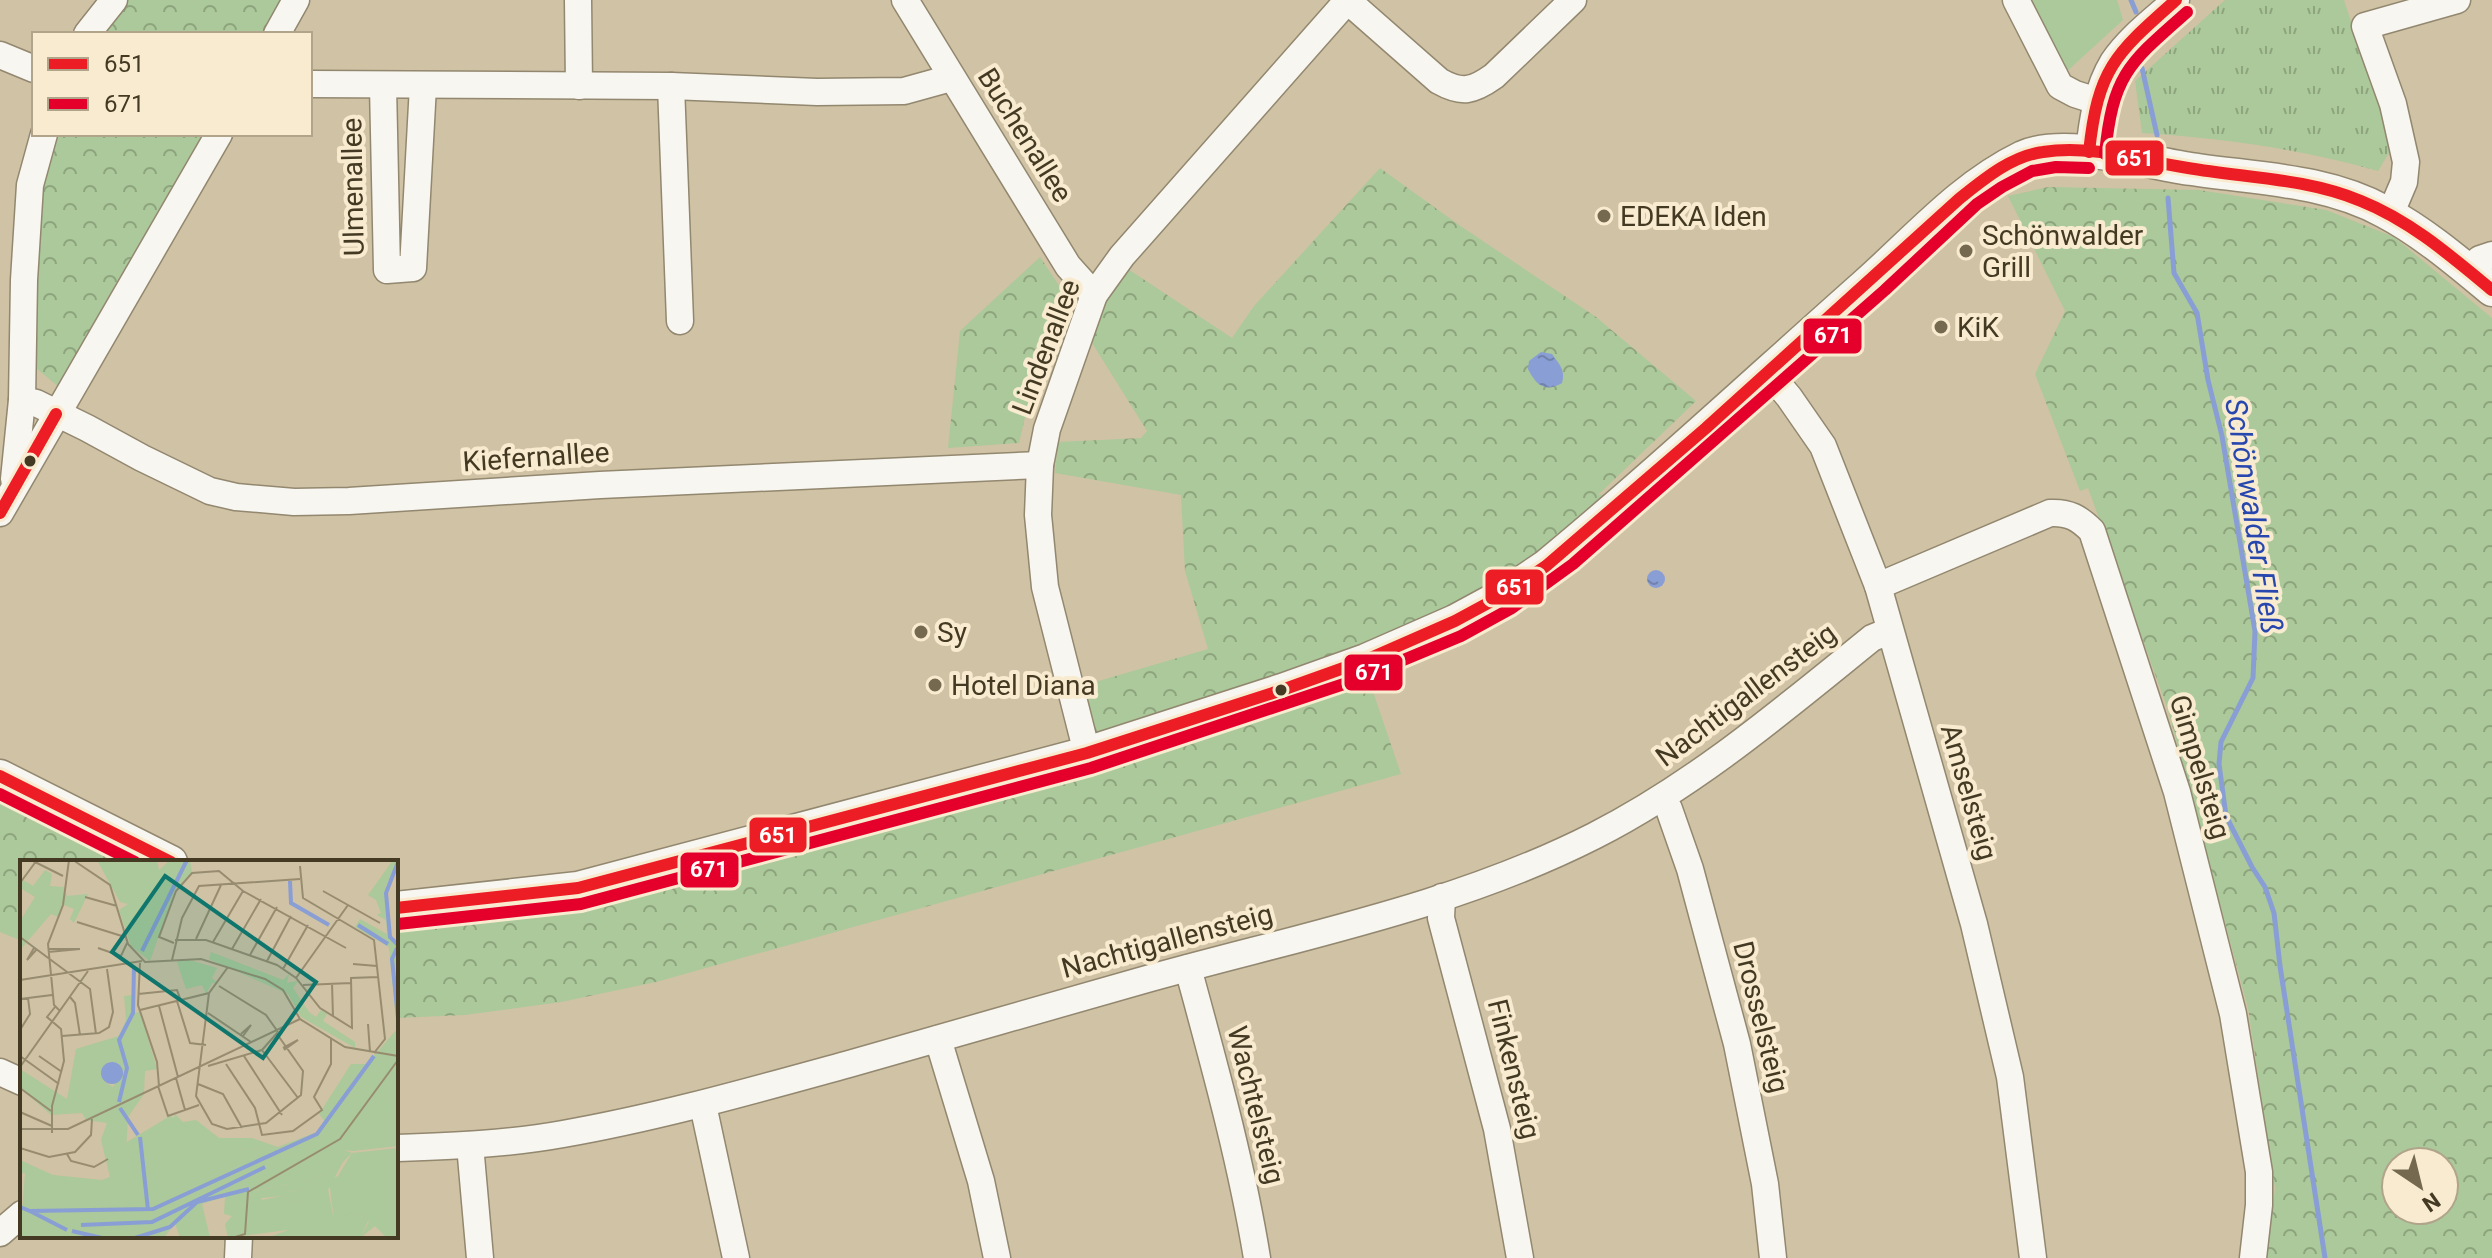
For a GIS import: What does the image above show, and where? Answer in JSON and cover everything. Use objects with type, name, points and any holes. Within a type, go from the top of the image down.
[{"type":"main road","points":[[398,908],[578,888],[1087,753],[1366,660],[1455,621],[1503,595],[1546,566],[1874,278],[1955,201],[1994,173],[2027,156],[2055,151],[2133,157],[2340,193],[2480,262],[2492,290]]},
{"type":"main road","points":[[0,776],[167,860]]},
{"type":"street","points":[[89,32],[114,0]]},
{"type":"street","points":[[278,32],[296,0]]},
{"type":"street","points":[[578,0],[579,86]]},
{"type":"street","points":[[1348,0],[1439,81],[1452,89],[1468,90],[1494,76],[1573,0]]},
{"type":"street","name":"Lindenallee","points":[[1087,753],[1045,587],[1038,515],[1040,465],[1047,429],[1094,295],[1122,256],[1348,0]]},
{"type":"street","points":[[2016,0],[2060,86],[2097,101]]},
{"type":"street","points":[[2089,152],[2097,101],[2114,60],[2137,34],[2176,0]]},
{"type":"street","points":[[2390,215],[2404,182],[2406,162],[2393,104],[2365,26],[2457,0]]},
{"type":"street","name":"Buchenallee","points":[[909,1],[951,78],[1068,266],[1094,295]]},
{"type":"street","points":[[0,55],[32,68]]},
{"type":"street","name":"Ulmenallee","points":[[312,84],[671,86],[817,92],[904,91],[951,78]]},
{"type":"street","name":"Ulmenallee","points":[[383,86],[387,270],[413,268],[423,86]]},
{"type":"street","points":[[671,86],[680,321]]},
{"type":"street","points":[[6,502],[22,387],[30,185],[43,136]]},
{"type":"street","points":[[6,502],[218,136]]},
{"type":"street","name":"Kiefernallee","points":[[0,358],[36,403],[210,491],[236,497],[294,502],[349,501],[600,485],[1040,465]]},
{"type":"street","name":"Amselsteig","points":[[1767,371],[1823,446],[1878,586],[1974,924],[2010,1077],[2033,1258]]},
{"type":"street","name":"Gimpelsteig","points":[[1878,586],[2050,513],[2065,512],[2081,520],[2092,531],[2177,792],[2233,1014],[2259,1172],[2253,1258]]},
{"type":"street","name":"Nachtigallensteig","points":[[398,1148],[470,1145],[560,1135],[703,1105],[1442,897],[1539,862],[1662,799],[1722,757],[1872,638],[1889,631]]},
{"type":"street","name":"Drosselsteig","points":[[1662,799],[1673,818],[1690,869],[1737,1044],[1765,1184],[1773,1258]]},
{"type":"street","name":"Finkensteig","points":[[1442,897],[1441,918],[1494,1114],[1520,1258]]},
{"type":"street","name":"Wachtelsteig","points":[[1188,968],[1230,1121],[1257,1258]]},
{"type":"street","points":[[938,1039],[981,1181],[997,1258]]},
{"type":"street","points":[[0,1072],[20,1081]]},
{"type":"street","points":[[703,1105],[736,1258]]},
{"type":"street","points":[[470,1145],[480,1258]]},
{"type":"street","points":[[0,1233],[20,1216]]},
{"type":"street","points":[[238,1258],[239,1238]]},
{"type":"green space","points":[[127,0],[282,0],[263,32],[101,32]]},
{"type":"green space","points":[[2028,0],[2117,0],[2123,20],[2065,73]]},
{"type":"green space","points":[[2225,0],[2344,0],[2386,129],[2390,151],[2378,171],[2320,156],[2261,146],[2142,133],[2135,81]]},
{"type":"green space","points":[[52,136],[204,136],[60,388],[36,368],[40,189]]},
{"type":"green space","points":[[1380,168],[1596,317],[1696,401],[1598,495],[1614,494],[1557,542],[1462,604],[1336,659],[1096,737],[1085,685],[1208,649],[1185,571],[1181,495],[1055,473],[1058,442],[1141,438],[1147,431],[1089,338],[1108,295],[1125,267],[1232,338],[1254,306]]},
{"type":"green space","points":[[2048,187],[2199,190],[2326,210],[2394,237],[2492,318],[2492,1258],[2266,1258],[2275,1189],[2248,1008],[2168,710],[2088,488],[2080,491],[2035,374],[2065,311],[2008,196]]},
{"type":"green space","points":[[1040,257],[1066,296],[1038,362],[1019,443],[948,448],[960,331]]},
{"type":"green space","points":[[1368,677],[1401,774],[656,982],[561,1002],[465,1015],[398,1018],[398,927],[451,924],[612,902],[1108,767]]},
{"type":"green space","points":[[0,799],[122,860],[20,860],[20,940],[0,932]]},
{"type":"water","points":[[1541,352],[1552,354],[1559,364],[1562,383],[1542,386],[1531,375],[1529,361]]},
{"type":"water","points":[[1652,570],[1660,570],[1665,579],[1663,586],[1652,588],[1647,583],[1647,575]]},
{"type":"waterway","name":"Schönwalder Fließ","points":[[2131,0],[2136,12]]},
{"type":"waterway","name":"Schönwalder Fließ","points":[[2142,68],[2157,135]]},
{"type":"waterway","name":"Schönwalder Fließ","points":[[2168,198],[2174,273],[2197,313],[2208,380],[2222,436],[2255,631],[2253,678],[2221,742],[2219,764],[2226,816],[2265,887],[2274,913],[2325,1258]]},
{"type":"transit line","name":"651","points":[[2089,152],[2098,100],[2113,65],[2138,35],[2176,0]]},
{"type":"transit line","name":"671","points":[[2105,154],[2113,105],[2127,72],[2151,44],[2187,12]]},
{"type":"transit line","name":"651","points":[[398,908],[578,888],[1087,753],[1366,660],[1455,621],[1503,595],[1546,566],[1706,428],[1959,199],[1998,170],[2031,154],[2061,150],[2116,154],[2188,168],[2297,183],[2340,193],[2379,209],[2414,229],[2492,290]]},
{"type":"transit line","name":"671","points":[[398,924],[581,904],[1091,768],[1353,681],[1461,636],[1512,608],[1573,564],[1885,290],[1977,204],[2032,171],[2056,167],[2089,168]]},
{"type":"transit line","name":"651","points":[[0,513],[56,414]]},
{"type":"transit line","name":"651","points":[[0,776],[167,860]]},
{"type":"transit line","name":"671","points":[[0,794],[131,860]]},
{"type":"place","name":"EDEKA Iden","points":[[1604,216]]},
{"type":"place","name":"Schönwalder Grill","points":[[1966,251]]},
{"type":"place","name":"KiK","points":[[1941,327]]},
{"type":"place","name":"Sy","points":[[921,632]]},
{"type":"place","name":"Hotel Diana","points":[[935,685]]}]
